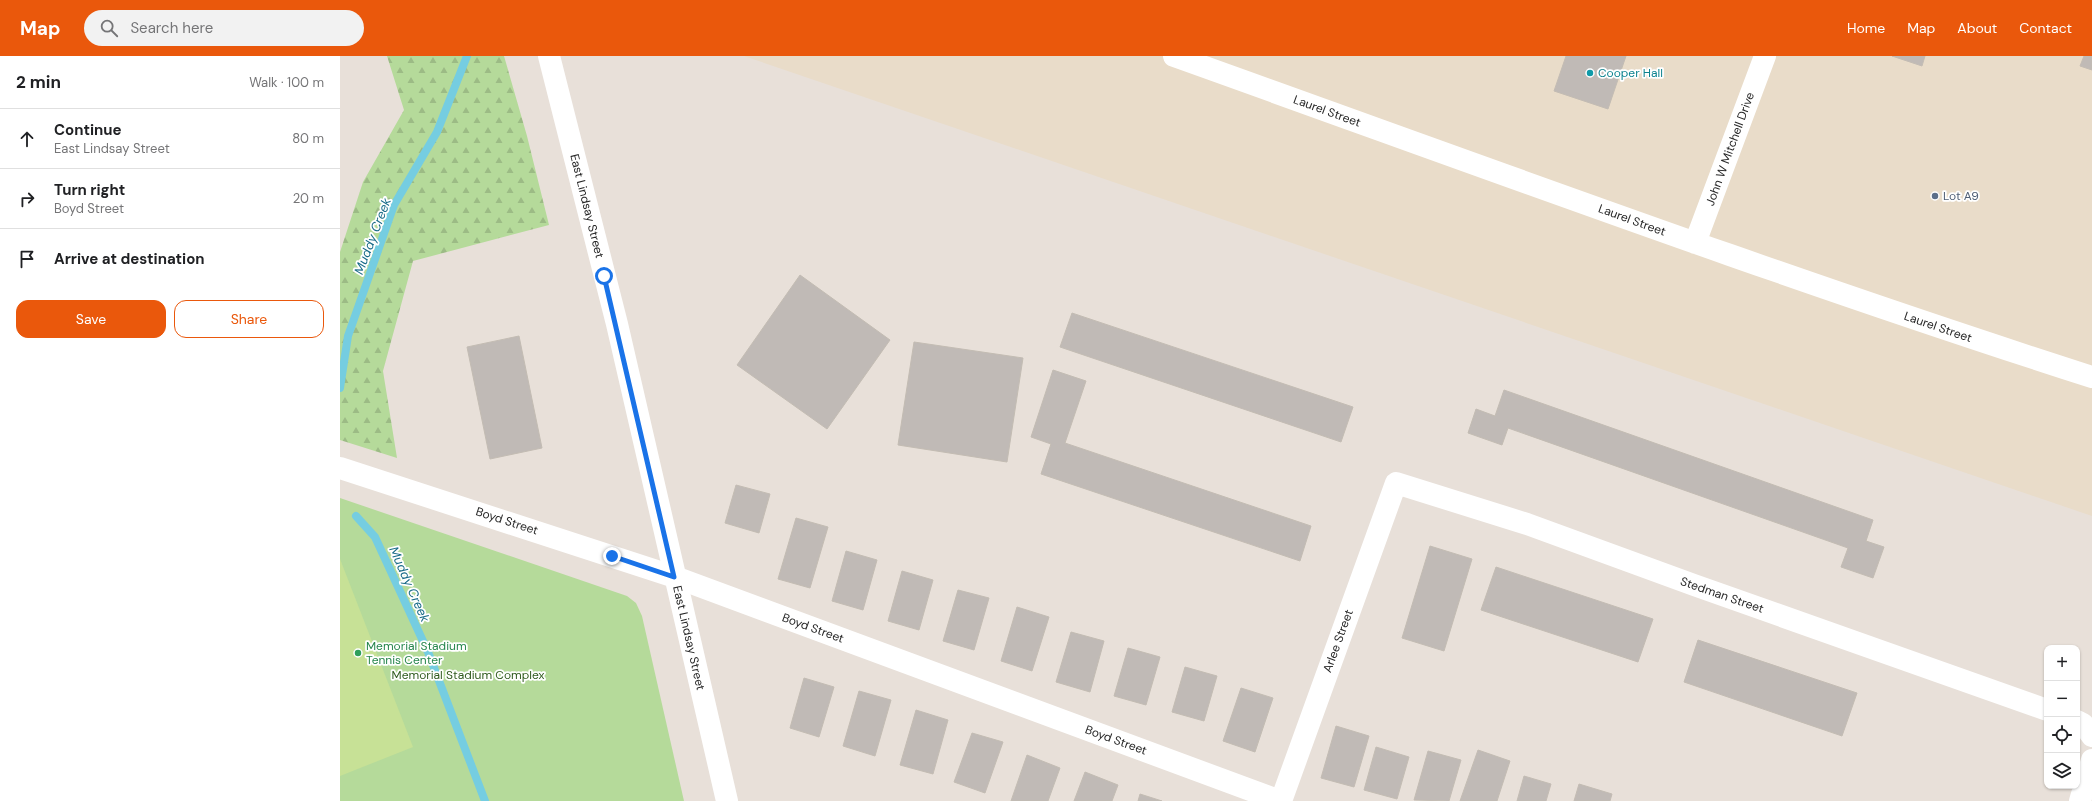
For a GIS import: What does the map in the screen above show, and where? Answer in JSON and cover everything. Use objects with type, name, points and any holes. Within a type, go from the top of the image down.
[{"type":"street","name":"East Lindsay Street","points":[[549,56],[617,324],[674,577],[727,801]]},
{"type":"street","name":"Laurel Street","points":[[1174,56],[1695,243],[1964,336],[2092,377]]},
{"type":"street","name":"John W Mitchell Drive","points":[[1695,243],[1765,56]]},
{"type":"street","name":"Boyd Street","points":[[340,468],[674,577],[1281,801]]},
{"type":"street","name":"Stedman Street","points":[[1396,482],[1527,524],[2044,709]]},
{"type":"street","name":"Arlee Street","points":[[1281,801],[1396,482]]},
{"type":"street","points":[[2080,722],[2083,724],[2092,736]]},
{"type":"street","points":[[2083,793],[2092,760]]},
{"type":"shaded area","points":[[744,56],[2092,56],[2092,516]]},
{"type":"green space","points":[[387,56],[504,56],[527,136],[549,225],[413,261],[383,371],[397,458],[340,440],[340,252],[363,182],[404,110]]},
{"type":"green space","name":"Memorial Stadium Complex","points":[[340,498],[627,596],[636,603],[642,616],[684,801],[340,801]]},
{"type":"green space","name":"Memorial Stadium Tennis Center","points":[[340,559],[413,747],[340,776]]},
{"type":"building","name":"Cooper Hall","points":[[1566,56],[1626,56],[1608,109],[1554,91]]},
{"type":"building","points":[[1892,56],[1925,56],[1922,66]]},
{"type":"building","points":[[2084,56],[2092,56],[2092,70],[2080,66]]},
{"type":"building","points":[[800,275],[890,340],[827,429],[737,365]]},
{"type":"building","points":[[1072,313],[1353,407],[1341,442],[1060,347]]},
{"type":"building","points":[[519,336],[542,448],[490,459],[467,347]]},
{"type":"building","points":[[914,342],[1023,358],[1007,462],[898,445]]},
{"type":"building","points":[[1053,370],[1086,381],[1065,443],[1311,526],[1300,561],[1041,474],[1051,444],[1031,437]]},
{"type":"building","points":[[1504,390],[1873,520],[1866,541],[1884,547],[1873,578],[1841,567],[1848,548],[1508,428],[1502,445],[1468,433],[1476,409],[1495,416]]},
{"type":"building","points":[[736,485],[770,494],[759,533],[725,523]]},
{"type":"building","points":[[796,518],[828,527],[810,588],[778,579]]},
{"type":"building","points":[[1430,546],[1472,559],[1444,651],[1402,638]]},
{"type":"building","points":[[846,551],[877,560],[863,610],[832,601]]},
{"type":"building","points":[[1496,567],[1653,619],[1638,662],[1481,610]]},
{"type":"building","points":[[902,571],[933,580],[919,630],[888,621]]},
{"type":"building","points":[[958,590],[989,598],[974,650],[943,641]]},
{"type":"building","points":[[1017,607],[1049,617],[1032,671],[1001,661]]},
{"type":"building","points":[[1071,632],[1104,641],[1090,692],[1056,682]]},
{"type":"building","points":[[1698,640],[1857,693],[1842,736],[1684,682]]},
{"type":"building","points":[[1128,648],[1160,657],[1146,705],[1114,696]]},
{"type":"building","points":[[1185,667],[1217,676],[1204,721],[1172,712]]},
{"type":"building","points":[[804,678],[834,687],[819,737],[790,728]]},
{"type":"building","points":[[1241,688],[1273,698],[1255,752],[1223,741]]},
{"type":"building","points":[[859,691],[891,700],[875,756],[843,746]]},
{"type":"building","points":[[916,710],[948,720],[933,774],[900,765]]},
{"type":"building","points":[[1336,726],[1369,736],[1354,787],[1321,778]]},
{"type":"building","points":[[972,733],[1003,742],[985,793],[954,782]]},
{"type":"building","points":[[1376,747],[1409,757],[1397,799],[1364,790]]},
{"type":"building","points":[[1478,750],[1510,761],[1497,801],[1460,801]]},
{"type":"building","points":[[1428,751],[1461,760],[1449,801],[1414,800]]},
{"type":"building","points":[[1027,755],[1060,768],[1048,801],[1011,801]]},
{"type":"building","points":[[1085,772],[1118,785],[1112,801],[1074,801]]},
{"type":"building","points":[[1524,776],[1551,784],[1546,801],[1517,801]]},
{"type":"building","points":[[1579,784],[1612,794],[1610,801],[1574,801]]},
{"type":"building","points":[[1140,794],[1162,801],[1138,801]]},
{"type":"waterway","name":"Muddy Creek","points":[[340,388],[348,336],[394,205],[437,132],[467,56]]},
{"type":"waterway","name":"Muddy Creek","points":[[356,516],[375,537],[428,652],[485,801]]},
{"type":"place","name":"Cooper Hall","points":[[1590,73]]},
{"type":"place","name":"Lot A9","points":[[1935,196]]},
{"type":"place","name":"Memorial Stadium Tennis Center","points":[[358,653]]},
{"type":"route","points":[[604,276],[617,324],[674,577],[612,556]]}]
